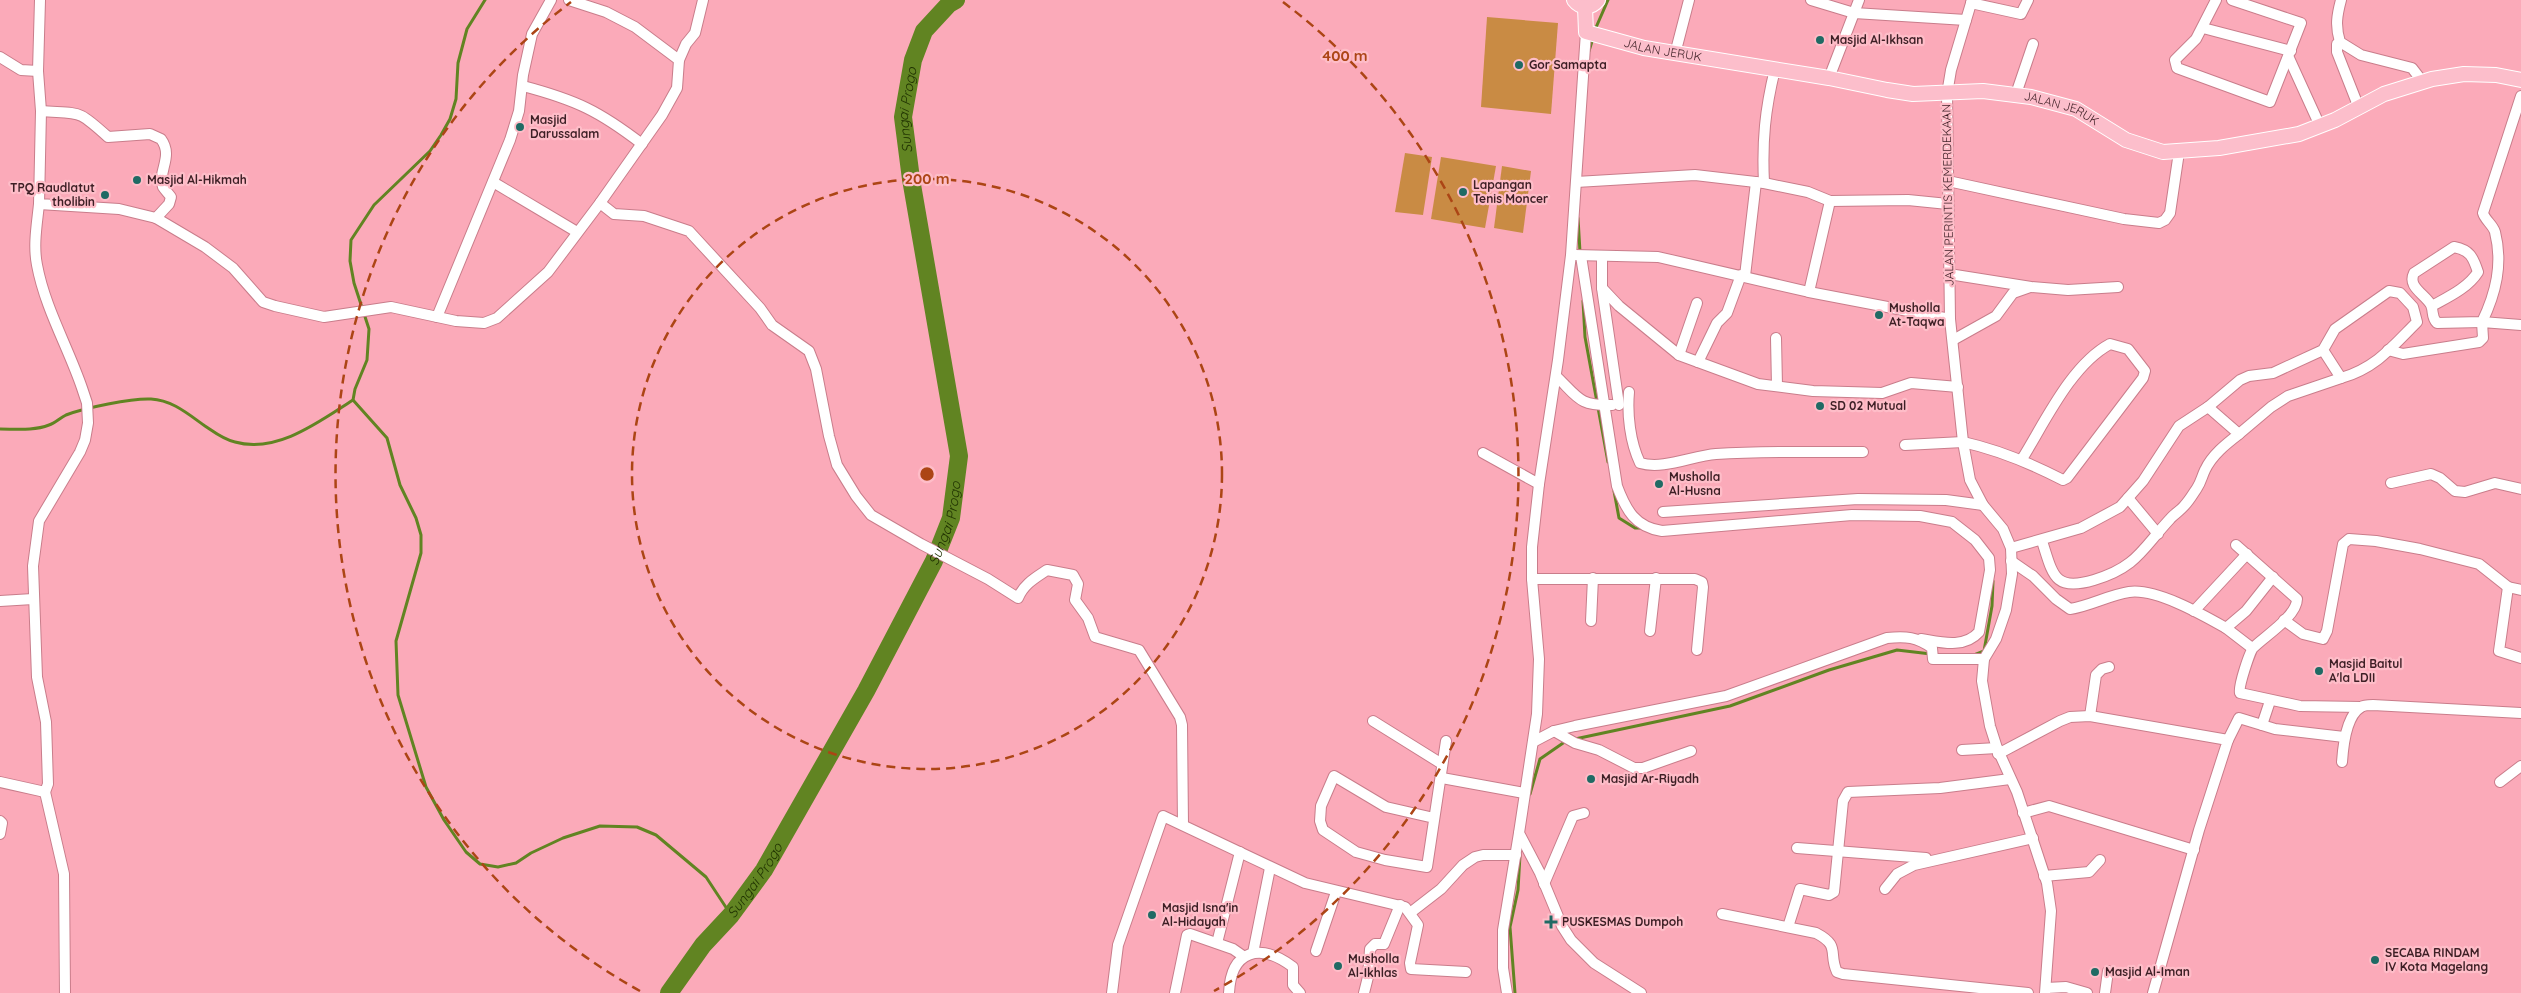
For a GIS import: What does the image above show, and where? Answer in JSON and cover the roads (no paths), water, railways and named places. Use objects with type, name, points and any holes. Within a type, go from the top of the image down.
[{"type":"main road","points":[[1586,2],[1591,34]]},
{"type":"main road","name":"JALAN JERUK","points":[[1591,34],[1676,54],[1829,78],[1913,94],[1983,91],[2016,94],[2076,110],[2126,140],[2144,148],[2163,152],[2219,148],[2299,134],[2359,108],[2384,94],[2422,81],[2464,74],[2496,75],[2521,80]]},
{"type":"street","points":[[40,0],[38,71],[41,111],[39,204],[35,239],[37,264],[43,286],[87,403],[88,423],[80,452],[39,521],[33,566],[37,677],[46,722],[48,784],[45,792],[64,874],[64,993]]},
{"type":"street","points":[[437,317],[493,182],[519,111],[523,86],[522,75],[532,34],[551,0]]},
{"type":"street","points":[[569,0],[606,12],[635,27],[679,60]]},
{"type":"street","points":[[39,204],[119,209],[156,218],[205,247],[233,268],[263,302],[275,306],[324,317],[391,307],[466,323],[484,323],[497,318],[548,272],[642,144],[677,88],[679,60],[686,44],[695,33],[703,0]]},
{"type":"street","points":[[1676,54],[1689,0]]},
{"type":"street","points":[[1812,0],[1854,13],[1966,20]]},
{"type":"street","points":[[1829,78],[1859,0]]},
{"type":"street","points":[[1971,2],[2022,14],[2028,0]]},
{"type":"street","points":[[2216,0],[2203,28],[2191,46],[2175,60],[2177,68],[2268,102],[2272,100],[2302,25],[2300,21],[2232,0]]},
{"type":"street","points":[[2341,0],[2336,19],[2336,30],[2340,42],[2361,55],[2412,68],[2422,81]]},
{"type":"street","name":"JALAN PERINTIS KEMERDEKAAN","points":[[1971,2],[1951,70],[1947,94],[1950,319],[1963,442],[1970,480],[1983,504],[2002,529],[2011,548],[2012,574],[2006,610],[1996,639],[1984,659],[1982,680],[1990,726],[1997,751],[2033,838],[2044,876],[2051,911],[2046,990]]},
{"type":"street","points":[[2203,28],[2290,54]]},
{"type":"street","points":[[1591,34],[1577,182],[1579,256],[1615,405],[1640,463],[1658,465],[1715,454],[1863,452]]},
{"type":"street","points":[[2340,42],[2337,44],[2337,52],[2359,108]]},
{"type":"street","points":[[2016,94],[2033,44]]},
{"type":"street","points":[[2290,54],[2320,126]]},
{"type":"street","points":[[0,57],[21,70],[38,71]]},
{"type":"street","points":[[1698,362],[1716,323],[1727,313],[1743,275],[1760,182],[1766,107],[1775,69]]},
{"type":"street","points":[[523,86],[556,94],[588,106],[642,144]]},
{"type":"street","points":[[2388,350],[2403,354],[2479,342],[2483,338],[2482,322],[2494,297],[2499,265],[2494,230],[2485,219],[2483,213],[2521,96]]},
{"type":"street","points":[[41,111],[79,113],[89,118],[108,137],[150,134],[161,139],[167,154],[162,183],[164,189],[171,197],[171,201],[156,218]]},
{"type":"street","points":[[1948,181],[2124,220],[2159,223],[2165,220],[2170,213],[2180,152]]},
{"type":"street","points":[[1577,182],[1696,176],[1760,182],[1808,192],[1830,201],[1908,200],[1948,204]]},
{"type":"street","points":[[493,182],[577,232]]},
{"type":"street","points":[[1809,292],[1830,201]]},
{"type":"street","points":[[600,203],[614,214],[644,216],[685,229],[760,308],[772,325],[809,351],[816,369],[829,436],[837,465],[856,496],[872,515],[921,544],[988,578],[1018,598],[1030,581],[1047,570],[1073,575],[1078,584],[1075,600],[1088,618],[1095,637],[1139,650],[1180,717],[1182,725],[1183,825]]},
{"type":"street","points":[[2432,306],[2464,287],[2473,280],[2478,272],[2474,257],[2465,249],[2454,247],[2414,273],[2412,283],[2432,306],[2432,318],[2437,323],[2482,322],[2521,326]]},
{"type":"street","points":[[1579,256],[1658,257],[1743,275],[1809,292],[1950,319]]},
{"type":"street","points":[[1507,993],[1503,968],[1503,930],[1521,836],[1524,793],[1538,714],[1540,659],[1532,579],[1532,547],[1539,484],[1556,376],[1579,256]]},
{"type":"street","points":[[1533,742],[1554,731],[1719,698],[1887,638],[1906,636],[1955,643],[1974,638],[1979,632],[1990,570],[1989,558],[1963,530],[1952,522],[1920,516],[1852,515],[1673,530],[1650,529],[1640,524],[1623,503],[1617,486],[1615,405],[1600,256]]},
{"type":"street","points":[[1949,274],[2031,287],[2068,290],[2118,287]]},
{"type":"street","points":[[1953,340],[1996,316],[2012,294],[2031,287]]},
{"type":"street","points":[[1602,288],[1619,306],[1678,355],[1758,384],[1813,391],[1882,393],[1911,383],[1958,387]]},
{"type":"street","points":[[2011,548],[2042,541],[2081,528],[2120,506],[2144,481],[2179,426],[2240,380],[2249,376],[2273,373],[2322,350],[2335,329],[2389,291],[2400,293],[2412,307],[2417,322],[2362,372],[2288,396],[2271,407],[2227,443],[2212,460],[2199,485],[2184,507],[2170,518],[2135,560],[2117,573],[2070,586],[2061,583],[2055,575],[2042,541]]},
{"type":"street","points":[[1678,355],[1697,303]]},
{"type":"street","points":[[1776,338],[1777,386]]},
{"type":"street","points":[[1905,445],[1963,442],[2022,459],[2063,480],[2067,478],[2143,378],[2145,371],[2128,349],[2110,344],[2098,351],[2078,369],[2022,459]]},
{"type":"street","points":[[2322,350],[2341,378]]},
{"type":"street","points":[[1556,376],[1578,399],[1588,404],[1615,405],[1629,392]]},
{"type":"street","points":[[2208,406],[2239,434]]},
{"type":"street","points":[[1482,453],[1539,484]]},
{"type":"street","points":[[2392,483],[2432,474],[2440,478],[2455,492],[2465,492],[2495,483],[2521,490]]},
{"type":"street","points":[[2128,498],[2158,534]]},
{"type":"street","points":[[1663,512],[1858,499],[1946,500],[1983,504]]},
{"type":"street","points":[[2284,620],[2303,634],[2323,639],[2327,631],[2343,544],[2349,539],[2376,541],[2420,549],[2479,564],[2508,587],[2521,590]]},
{"type":"street","points":[[2236,545],[2297,599],[2293,610],[2284,620],[2266,638],[2252,648],[2238,691],[2243,695],[2300,706],[2361,707],[2373,704],[2521,713]]},
{"type":"street","points":[[2194,611],[2247,554]]},
{"type":"street","points":[[2011,561],[2033,576],[2056,599],[2070,609],[2131,592],[2164,599],[2194,611],[2226,628],[2252,648]]},
{"type":"street","points":[[2226,628],[2246,611],[2273,577]]},
{"type":"street","points":[[1591,621],[1593,578]]},
{"type":"street","points":[[1650,631],[1656,578]]},
{"type":"street","points":[[1532,579],[1696,579],[1702,582],[1697,650]]},
{"type":"street","points":[[2508,587],[2499,651],[2521,658]]},
{"type":"street","points":[[0,601],[33,599]]},
{"type":"street","points":[[1920,639],[1932,654],[1984,659]]},
{"type":"street","points":[[2090,716],[2096,676],[2102,669],[2109,667]]},
{"type":"street","points":[[2262,725],[2270,701]]},
{"type":"street","points":[[2342,762],[2344,737],[2353,716],[2361,707]]},
{"type":"street","points":[[1962,750],[1997,751],[2070,717],[2090,716],[2228,740]]},
{"type":"street","points":[[2153,993],[2228,740],[2239,718],[2275,729],[2344,737]]},
{"type":"street","points":[[1373,721],[1442,764]]},
{"type":"street","points":[[1554,731],[1575,743],[1600,750],[1634,768],[1643,768],[1691,751]]},
{"type":"street","points":[[1434,818],[1386,807],[1334,776],[1321,806],[1320,820],[1323,830],[1356,852],[1385,860],[1427,867],[1442,778],[1442,764],[1446,741]]},
{"type":"street","points":[[2500,782],[2521,766]]},
{"type":"street","points":[[1442,778],[1524,793]]},
{"type":"street","points":[[1788,927],[1800,889],[1829,895],[1834,892],[1843,801],[1848,792],[1940,788],[2010,779]]},
{"type":"street","points":[[0,782],[45,792]]},
{"type":"street","points":[[2023,813],[2049,806],[2194,850]]},
{"type":"street","points":[[1544,884],[1573,816],[1584,813]]},
{"type":"street","points":[[1112,993],[1118,945],[1163,816],[1305,883],[1336,892],[1400,905],[1418,925],[1410,963],[1411,969],[1466,972]]},
{"type":"street","points":[[0,821],[2,824],[0,834]]},
{"type":"street","points":[[1521,836],[1564,930],[1581,952],[1594,964],[1642,993]]},
{"type":"street","points":[[1885,889],[1897,874],[1914,865],[2033,838]]},
{"type":"street","points":[[1797,848],[1838,853],[1935,859]]},
{"type":"street","points":[[1217,943],[1240,852]]},
{"type":"street","points":[[1410,914],[1441,890],[1463,865],[1475,857],[1483,855],[1516,856]]},
{"type":"street","points":[[2044,876],[2089,872],[2100,860]]},
{"type":"street","points":[[1228,993],[1231,972],[1248,954],[1270,868]]},
{"type":"street","points":[[1316,951],[1336,892]]},
{"type":"street","points":[[1364,993],[1368,977],[1370,949],[1375,944],[1384,944],[1400,905]]},
{"type":"street","points":[[1722,914],[1816,933],[1824,937],[1834,950],[1837,972],[1843,974],[2028,993]]},
{"type":"street","points":[[1175,993],[1187,935],[1190,934],[1248,954],[1270,954],[1283,959],[1292,967],[1293,985],[1300,993]]},
{"type":"street","points":[[2105,993],[2108,971]]},
{"type":"street","points":[[2046,990],[2066,987],[2087,993]]},
{"type":"waterway","points":[[485,0],[467,29],[458,63],[456,99],[450,119],[430,151],[374,205],[351,240],[350,261],[354,283],[369,329],[367,360],[355,389],[353,400],[387,438],[400,485],[416,518],[421,535],[421,553],[396,641],[398,695],[426,787],[444,820],[466,852],[480,864],[498,867],[516,863],[531,853],[563,838],[600,826],[637,827],[656,835],[706,877],[731,915]]},
{"type":"waterway","name":"Sungai Progo","points":[[669,993],[703,945],[731,915],[764,870],[866,691],[934,561],[951,518],[959,456],[911,179],[903,117],[913,60],[924,31],[949,4],[956,0]]},
{"type":"waterway","points":[[1594,32],[1608,0]]},
{"type":"waterway","points":[[1589,51],[1593,38]]},
{"type":"waterway","points":[[1578,218],[1580,252]]},
{"type":"waterway","points":[[1583,301],[1585,337],[1608,462]]},
{"type":"waterway","points":[[0,429],[43,427],[66,415],[84,409],[151,399],[166,402],[186,412],[227,440],[251,445],[282,440],[312,426],[353,400]]},
{"type":"waterway","points":[[1614,491],[1619,518],[1635,528],[1642,528]]},
{"type":"waterway","points":[[1974,655],[1984,651],[1992,606],[1993,581]]},
{"type":"waterway","points":[[1575,739],[1730,706],[1829,670],[1897,650],[1931,654]]},
{"type":"waterway","points":[[1530,794],[1540,759],[1566,741]]},
{"type":"waterway","points":[[1515,993],[1510,927],[1518,890],[1520,855]]},
{"type":"place","name":"Masjid Al-Ikhsan","points":[[1820,40]]},
{"type":"place","name":"Gor Samapta","points":[[1519,65]]},
{"type":"place","name":"Masjid Darussalam","points":[[520,127]]},
{"type":"place","name":"Masjid Al-Hikmah","points":[[137,180]]},
{"type":"place","name":"Lapangan Tenis Moncer","points":[[1463,192]]},
{"type":"place","name":"TPQ Raudlatut tholibin","points":[[105,195]]},
{"type":"place","name":"Musholla At-Taqwa","points":[[1879,315]]},
{"type":"place","name":"SD 02 Mutual","points":[[1820,406]]},
{"type":"place","name":"Musholla Al-Husna","points":[[1659,484]]},
{"type":"place","name":"Masjid Baitul A'la LDII","points":[[2319,671]]},
{"type":"place","name":"Masjid Ar-Riyadh","points":[[1591,779]]},
{"type":"place","name":"Masjid Isna'in Al-Hidayah","points":[[1152,915]]},
{"type":"place","name":"PUSKESMAS Dumpoh","points":[[1551,922]]},
{"type":"place","name":"SECABA RINDAM IV Kota Magelang","points":[[2375,960]]},
{"type":"place","name":"Musholla Al-Ikhlas","points":[[1338,966]]},
{"type":"place","name":"Masjid Al-Iman","points":[[2095,972]]}]
